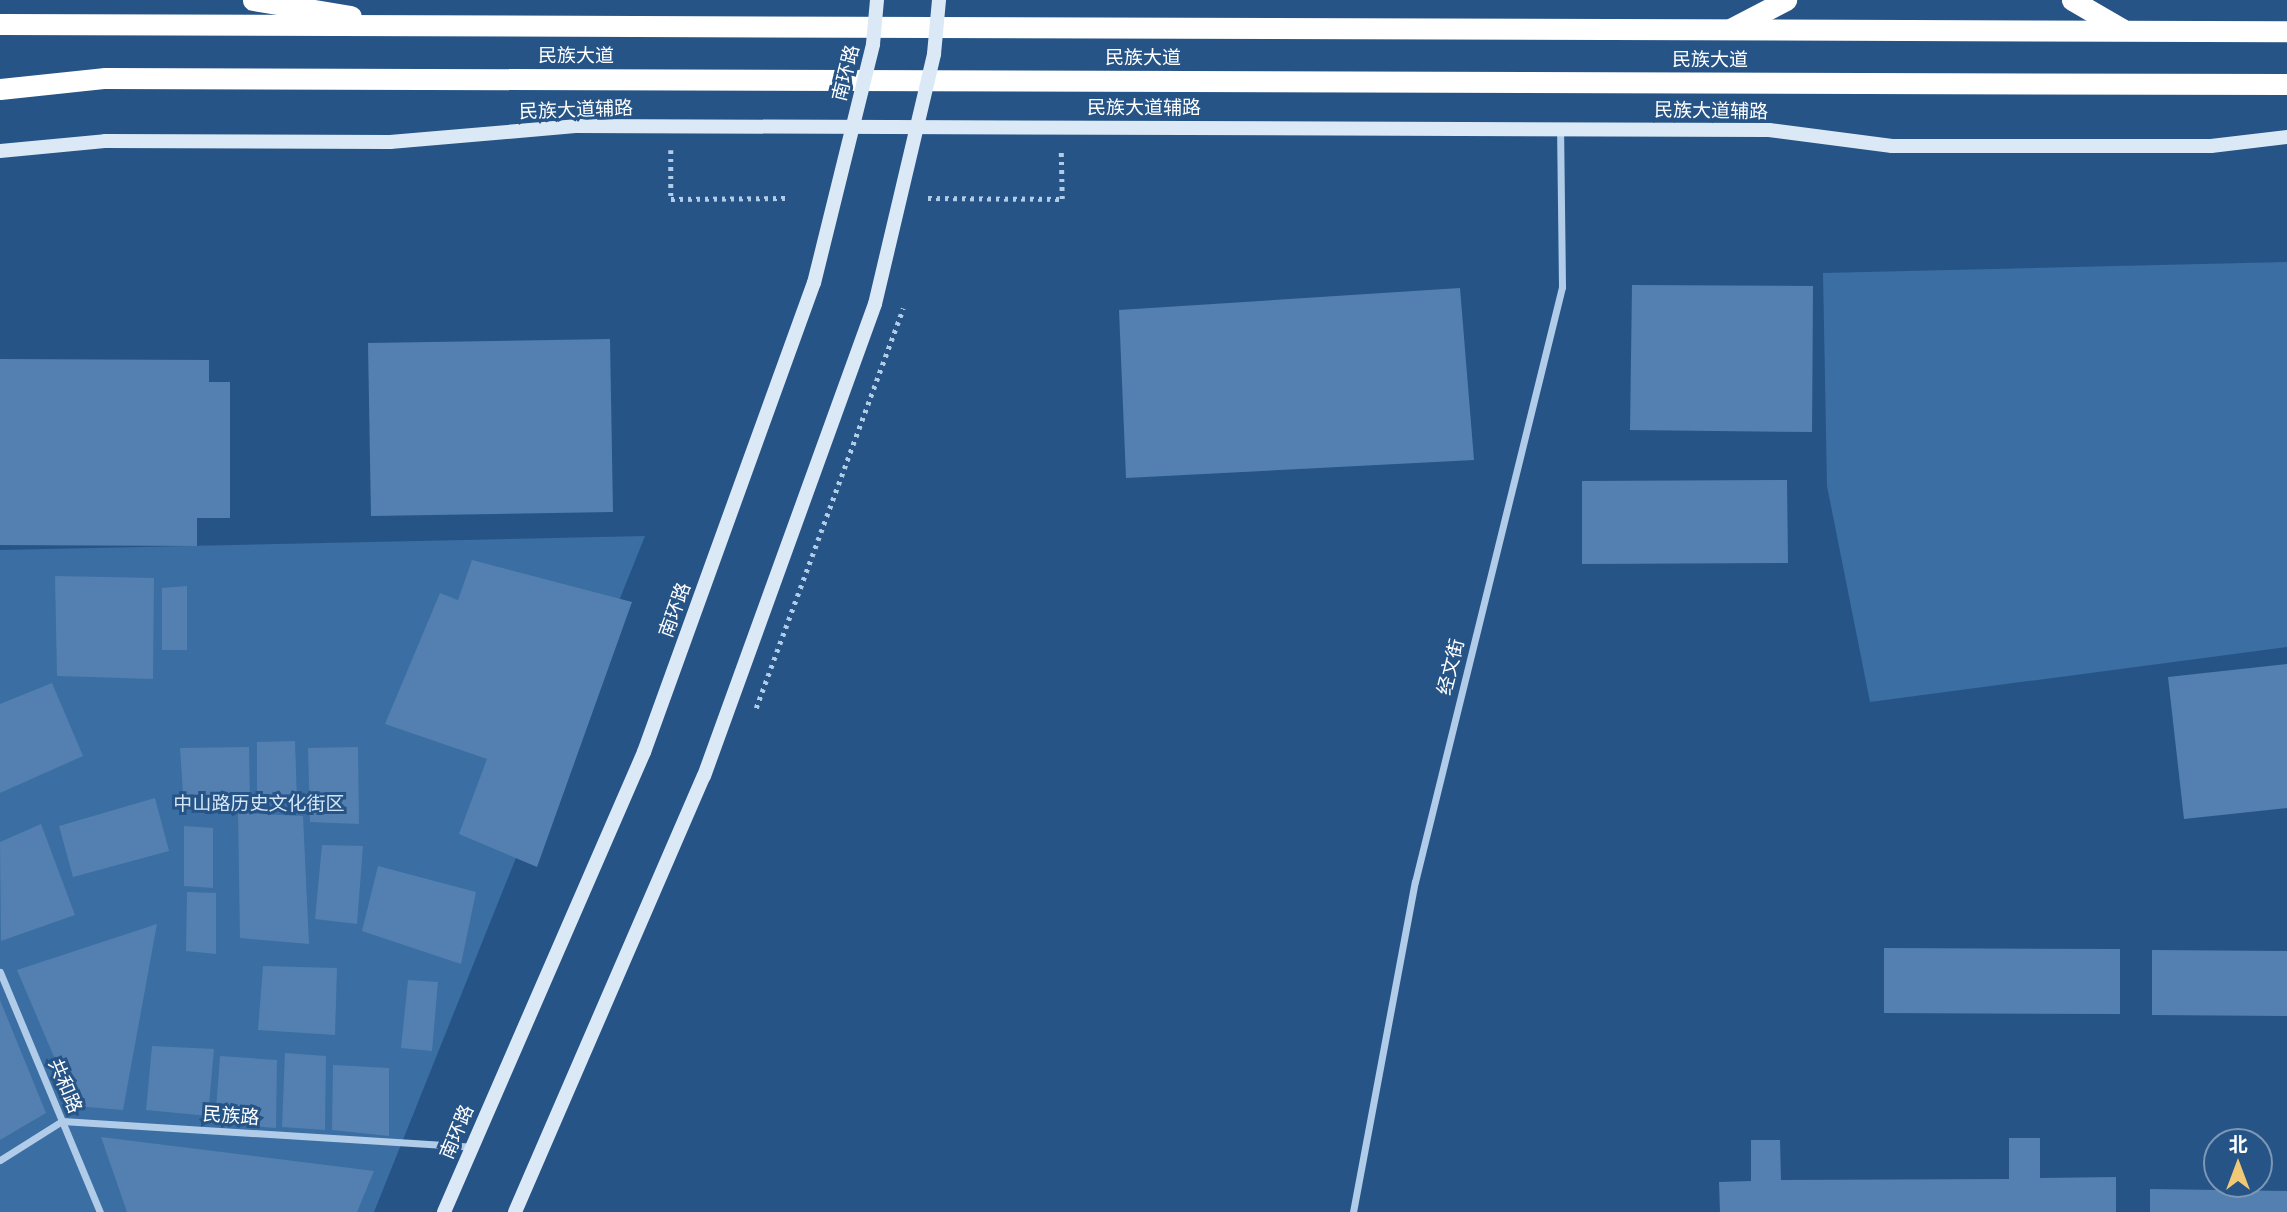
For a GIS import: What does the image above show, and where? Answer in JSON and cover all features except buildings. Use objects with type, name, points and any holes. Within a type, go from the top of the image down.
[{"type":"highway","points":[[253,0],[415,26]]},
{"type":"highway","points":[[1728,30],[1786,0]]},
{"type":"highway","points":[[2072,0],[2124,30]]},
{"type":"highway","name":"民族大道","points":[[0,24],[2287,31]]},
{"type":"highway","name":"民族大道","points":[[0,89],[106,78],[2287,84]]},
{"type":"main road","name":"南环路","points":[[444,1212],[644,752],[814,283],[873,44],[877,0]]},
{"type":"main road","points":[[515,1212],[704,776],[875,304],[934,54],[939,0]]},
{"type":"main road","name":"民族大道辅路","points":[[0,151],[105,141],[390,142],[575,126],[1769,130],[1906,146],[2211,146],[2287,137]]},
{"type":"street","name":"经文街","points":[[1353,1212],[1415,881],[1562,287],[1560,129]]},
{"type":"street","name":"共和路","points":[[0,972],[100,1212]]},
{"type":"street","name":"民族路","points":[[62,1121],[472,1147]]},
{"type":"street","points":[[0,1160],[62,1121]]},
{"type":"path","points":[[671,126],[671,200],[785,198]]},
{"type":"path","points":[[928,198],[1062,200],[1060,128]]},
{"type":"path","points":[[925,211],[930,185]]},
{"type":"path","points":[[756,708],[904,302]]},
{"type":"green space","points":[[2287,262],[2287,647],[1870,702],[1827,486],[1823,273]]},
{"type":"green space","name":"中山路历史文化街区","points":[[645,536],[374,1212],[0,1212],[0,550]]}]
